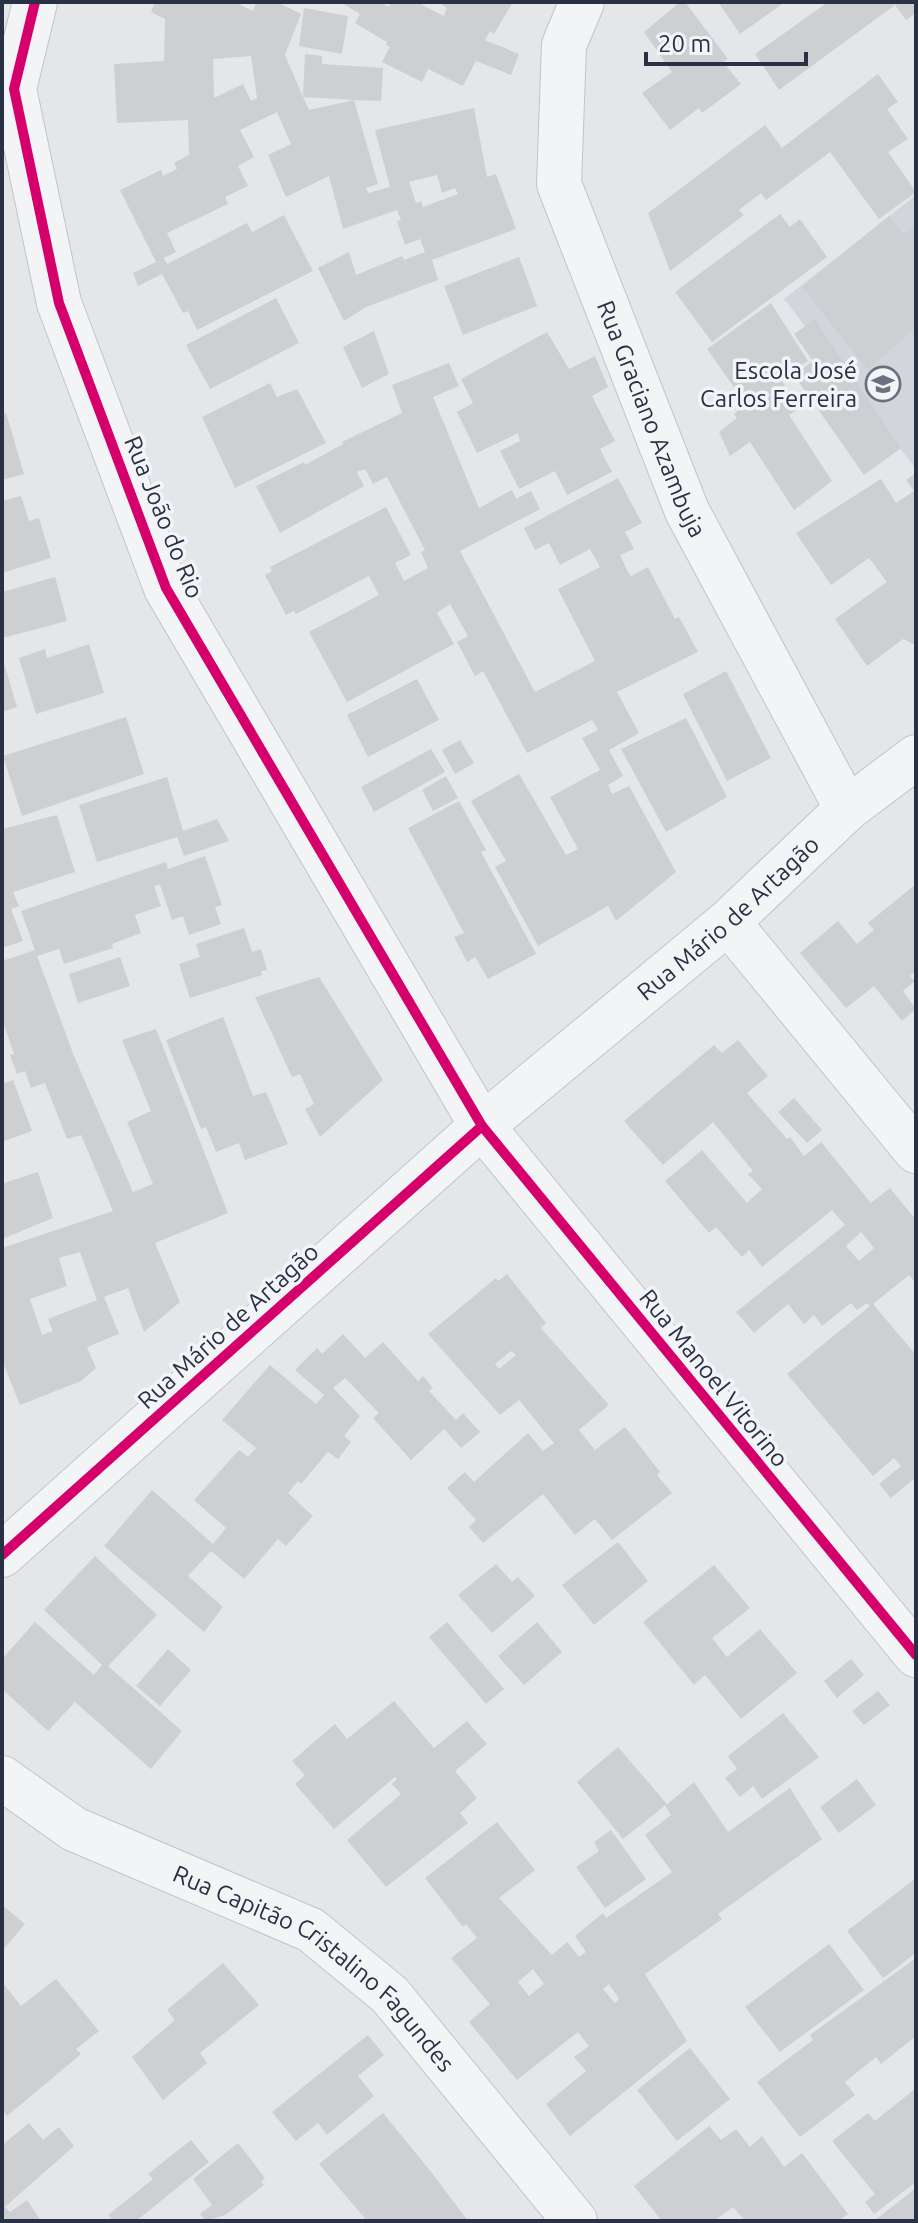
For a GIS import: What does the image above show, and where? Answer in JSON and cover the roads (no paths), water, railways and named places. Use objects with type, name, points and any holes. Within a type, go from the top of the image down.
[{"type":"street","name":"Rua João do Rio","points":[[35,2],[14,89],[59,303],[166,588],[482,1126]]},
{"type":"street","name":"Rua Graciano Azambuja","points":[[582,2],[564,45],[559,184],[687,511],[847,809]]},
{"type":"street","name":"Rua Mário de Artagão","points":[[3,1549],[482,1126],[728,922],[847,809],[916,757]]},
{"type":"street","points":[[728,922],[916,1151]]},
{"type":"street","name":"Rua Manoel Vitorino","points":[[482,1126],[916,1655]]},
{"type":"street","name":"Rua Capitão Cristalino Fagundes","points":[[2,1778],[74,1829],[311,1930],[390,1995],[575,2221]]},
{"type":"place","name":"Escola José Carlos Ferreira","points":[[883,384]]}]
